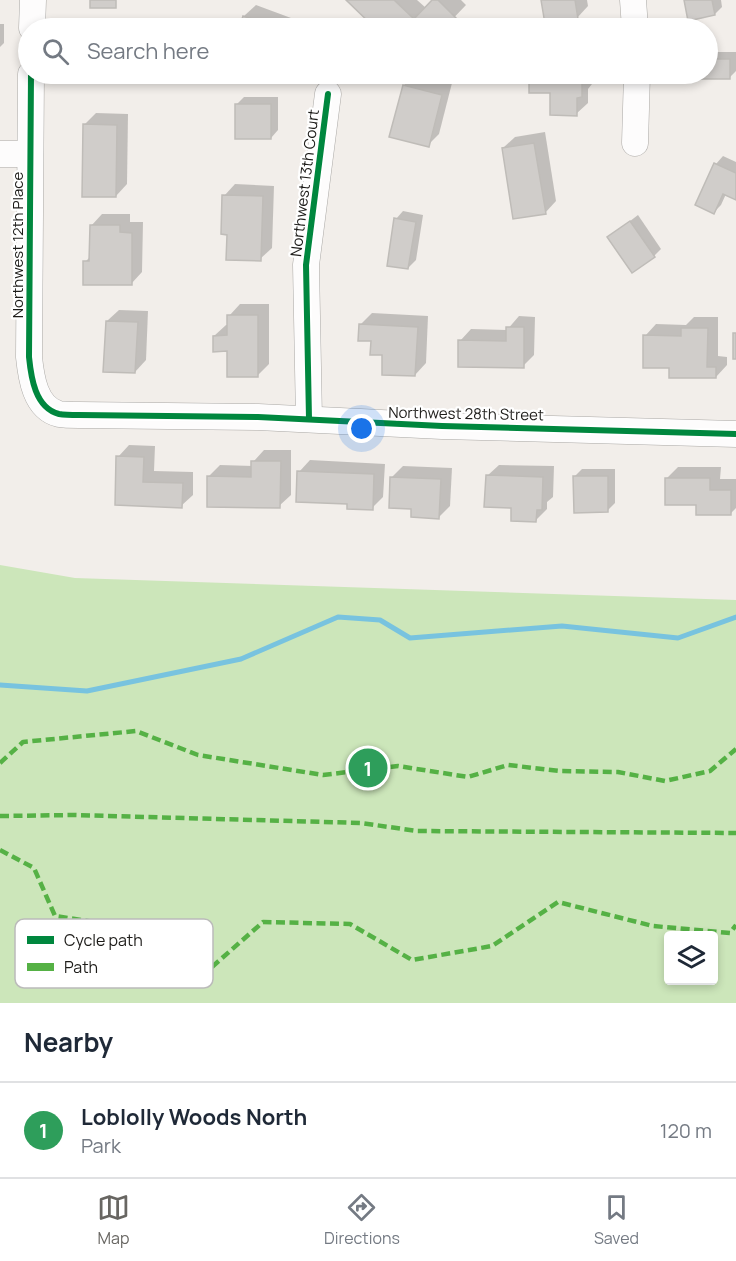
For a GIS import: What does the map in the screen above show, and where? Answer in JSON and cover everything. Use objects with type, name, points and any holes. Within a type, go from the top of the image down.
[{"type":"street","points":[[32,18],[33,0]]},
{"type":"street","points":[[633,0],[634,18]]},
{"type":"street","name":"Northwest 12th Place","points":[[31,84],[29,357],[32,379],[39,398],[52,410]]},
{"type":"street","points":[[635,143],[637,84]]},
{"type":"street","name":"Northwest 13th Court","points":[[309,419],[306,265],[328,94]]},
{"type":"street","points":[[0,154],[30,154]]},
{"type":"street","name":"Northwest 28th Street","points":[[52,410],[59,414],[79,416],[309,419],[399,424],[736,434]]},
{"type":"green space","points":[[0,565],[75,578],[736,600],[736,1003],[0,1003]]},
{"type":"building","points":[[90,0],[116,0],[116,8],[90,8]]},
{"type":"building","points":[[346,0],[394,0],[413,18],[365,18]]},
{"type":"building","points":[[432,0],[438,0],[456,18],[415,18]]},
{"type":"building","points":[[541,0],[575,0],[578,18],[544,18]]},
{"type":"building","points":[[684,0],[712,0],[715,15],[687,18]]},
{"type":"building","points":[[718,59],[730,59],[730,79],[718,79]]},
{"type":"building","points":[[529,84],[582,84],[582,97],[577,98],[577,116],[550,115],[550,93],[529,93]]},
{"type":"building","points":[[403,85],[442,95],[429,147],[389,137]]},
{"type":"building","points":[[235,104],[271,104],[271,139],[235,139]]},
{"type":"building","points":[[83,124],[117,125],[116,197],[82,197]]},
{"type":"building","points":[[534,143],[546,214],[513,219],[502,148]]},
{"type":"building","points":[[714,163],[736,173],[736,200],[723,194],[714,214],[695,205]]},
{"type":"building","points":[[222,195],[263,196],[261,261],[226,260],[227,235],[221,234]]},
{"type":"building","points":[[394,218],[416,222],[408,269],[387,266]]},
{"type":"building","points":[[630,221],[655,257],[632,273],[607,237]]},
{"type":"building","points":[[90,225],[120,225],[120,232],[132,233],[132,285],[83,285],[83,261],[89,261]]},
{"type":"building","points":[[227,315],[258,315],[258,377],[227,377],[227,351],[213,352],[213,336],[227,335]]},
{"type":"building","points":[[106,321],[138,322],[135,373],[103,372]]},
{"type":"building","points":[[359,324],[418,327],[415,376],[382,375],[382,355],[370,355],[371,341],[358,341]]},
{"type":"building","points":[[506,327],[524,327],[524,368],[458,367],[458,340],[506,341]]},
{"type":"building","points":[[681,328],[708,328],[707,367],[716,367],[716,378],[669,378],[669,368],[643,368],[643,335],[681,336]]},
{"type":"building","points":[[733,333],[736,333],[736,359],[733,359]]},
{"type":"building","points":[[116,456],[144,457],[143,482],[183,483],[182,508],[115,505]]},
{"type":"building","points":[[251,461],[281,461],[280,508],[207,507],[207,476],[251,477]]},
{"type":"building","points":[[297,471],[374,474],[373,510],[347,509],[347,504],[296,502]]},
{"type":"building","points":[[486,475],[543,477],[542,510],[537,510],[536,522],[511,521],[511,508],[484,507]]},
{"type":"building","points":[[573,476],[608,476],[608,512],[574,513]]},
{"type":"building","points":[[390,477],[441,479],[439,519],[411,517],[411,509],[389,508]]},
{"type":"building","points":[[665,478],[710,478],[710,490],[731,490],[731,515],[696,515],[696,505],[665,505]]},
{"type":"waterway","points":[[0,685],[87,691],[241,659],[338,617],[380,620],[410,638],[562,626],[678,638],[736,617]]},
{"type":"marked path","points":[[0,763],[23,742],[136,731],[198,755],[323,775],[398,766],[468,777],[508,765],[560,771],[618,772],[665,781],[710,771],[736,749]]},
{"type":"marked path","points":[[0,816],[75,815],[361,823],[417,831],[736,833]]},
{"type":"marked path","points":[[0,850],[34,868],[55,916],[75,919]]},
{"type":"marked path","points":[[213,966],[263,922],[350,924],[412,960],[492,946],[558,902],[653,926],[730,933],[736,925]]},
{"type":"cycle path","points":[[31,84],[29,357],[31,374],[39,399],[51,411],[69,415],[258,417],[442,426],[736,434]]},
{"type":"cycle path","points":[[309,419],[306,265],[328,94]]},
{"type":"place","name":"Loblolly Woods North","points":[[368,768]]}]
